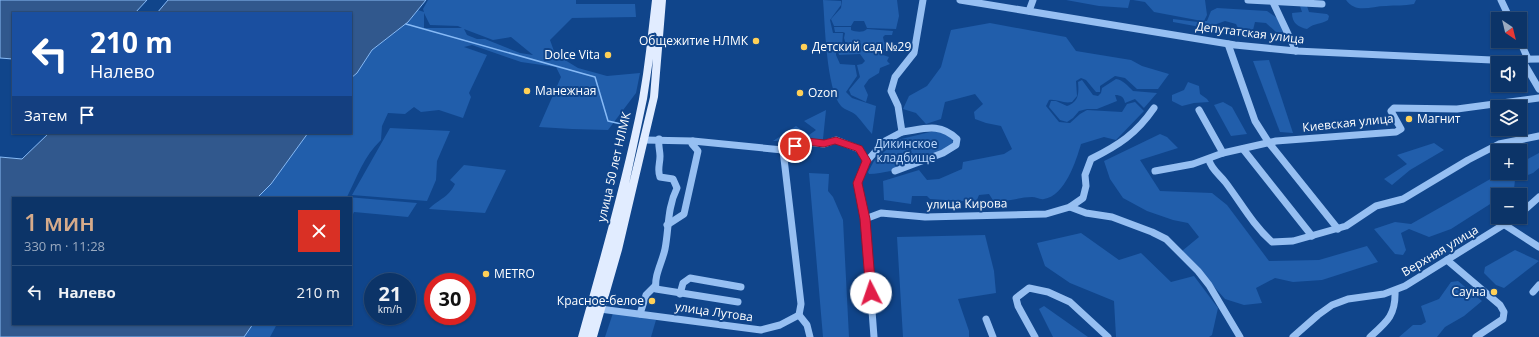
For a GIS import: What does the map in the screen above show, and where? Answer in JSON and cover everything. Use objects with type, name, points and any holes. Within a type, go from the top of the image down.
[{"type":"main road","name":"улица 50 лет НЛМК","points":[[583,337],[610,238],[643,98],[656,0]]},
{"type":"main road","name":"улица 50 лет НЛМК","points":[[600,310],[617,250],[654,97],[662,0]]},
{"type":"main road","points":[[610,238],[617,250]]},
{"type":"main road","points":[[592,337],[600,310]]},
{"type":"street","points":[[902,132],[898,106],[891,91],[895,77],[914,53],[922,0]]},
{"type":"street","name":"Депутатская улица","points":[[960,0],[1228,44],[1296,51],[1491,60]]},
{"type":"street","points":[[1029,11],[1033,0]]},
{"type":"street","points":[[1248,0],[1322,4]]},
{"type":"street","points":[[1501,0],[1507,12]]},
{"type":"street","points":[[1272,1],[1296,51]]},
{"type":"street","points":[[1228,44],[1242,88],[1255,121],[1269,143],[1338,229]]},
{"type":"street","name":"Депутатская улица","points":[[1527,60],[1539,59]]},
{"type":"street","points":[[1527,64],[1539,89]]},
{"type":"street","name":"Киевская улица","points":[[1155,171],[1193,164],[1209,160],[1223,153],[1269,143],[1396,132],[1401,129],[1391,111],[1394,108],[1457,108],[1539,98]]},
{"type":"street","name":"улица Кирова","points":[[865,219],[881,213],[925,217],[1046,214],[1070,207],[1083,198],[1086,186],[1085,175],[1091,160],[1132,137],[1154,108]]},
{"type":"street","points":[[1199,110],[1223,153]]},
{"type":"street","points":[[874,337],[865,219],[858,183],[859,176],[867,161],[885,141],[902,132],[939,126],[952,133],[957,139],[956,144],[943,153],[894,171]]},
{"type":"street","points":[[1209,160],[1210,165],[1219,174],[1253,223],[1272,242],[1293,241],[1346,226],[1376,206],[1403,199],[1468,160],[1499,144],[1539,136]]},
{"type":"street","points":[[644,140],[659,139],[693,141],[783,150],[807,142],[824,144],[836,140],[859,149],[867,161]]},
{"type":"street","points":[[640,314],[647,292],[655,286],[665,249],[673,196],[677,188],[673,179],[660,177],[658,173],[660,156],[658,149],[659,139]]},
{"type":"street","points":[[668,225],[684,214],[698,151],[692,144],[693,141]]},
{"type":"street","points":[[1243,149],[1312,236]]},
{"type":"street","points":[[783,150],[801,304],[799,315],[805,320],[810,337]]},
{"type":"street","points":[[1527,208],[1539,197]]},
{"type":"street","points":[[1070,207],[1086,213],[1112,217],[1152,232],[1166,239],[1198,271],[1209,285],[1240,337]]},
{"type":"street","points":[[1506,225],[1539,247]]},
{"type":"street","name":"Верхняя улица","points":[[1294,337],[1325,309],[1336,303],[1349,299],[1395,291],[1415,281],[1506,225]]},
{"type":"street","points":[[1447,260],[1500,305],[1504,311],[1505,314],[1503,319],[1476,337]]},
{"type":"street","points":[[680,294],[683,283],[690,278],[740,287]]},
{"type":"street","points":[[1533,292],[1539,285]]},
{"type":"street","points":[[655,286],[656,289],[680,294],[738,302]]},
{"type":"street","points":[[1035,337],[1018,306],[1016,298],[1029,288],[1048,292],[1070,302],[1108,337]]},
{"type":"street","name":"Верхняя улица","points":[[1370,337],[1386,323],[1394,312],[1396,301],[1395,291]]},
{"type":"street","name":"улица Лутова","points":[[600,310],[761,330],[780,325],[799,315]]},
{"type":"street","points":[[986,319],[993,337]]},
{"type":"green space","points":[[428,0],[576,0],[576,4],[635,4],[636,17],[572,18],[550,40],[555,54],[578,68],[607,76],[640,73],[636,93],[608,130],[539,127],[561,77],[556,67],[521,62],[472,45],[464,47],[487,55],[469,93],[471,97],[463,118],[439,110],[421,112],[414,107],[405,114],[388,113],[382,126],[381,140],[365,160],[347,197],[258,197],[271,184],[307,134],[352,134],[352,77],[357,73],[372,50],[408,22],[418,10],[424,12],[423,9]],"holes":[[[424,13],[430,25],[458,26],[462,28],[424,28]],[[464,29],[493,40],[511,37],[533,55],[520,53],[485,39],[477,39],[467,35]]]},
{"type":"green space","points":[[823,0],[841,1],[841,5],[830,20],[833,33],[843,33],[842,47],[836,47],[836,55],[840,64],[855,65],[857,76],[846,92],[852,98],[876,106],[872,134],[856,115],[841,106],[836,98],[829,71]]},
{"type":"green space","points":[[842,0],[897,0],[899,16],[896,29],[867,28],[864,21],[854,21],[851,26],[834,26],[831,19],[841,8]]},
{"type":"green space","points":[[1066,0],[1130,0],[1128,8],[1099,6]]},
{"type":"green space","points":[[1133,0],[1205,0],[1207,15],[1204,21],[1207,21],[1211,11],[1217,8],[1267,11],[1277,18],[1285,32],[1276,32],[1266,23],[1255,22],[1253,30],[1248,32],[1240,32],[1236,24],[1225,21],[1211,26],[1200,27],[1173,22],[1173,19],[1198,22],[1202,21],[1154,12],[1145,2]]},
{"type":"green space","points":[[1346,0],[1416,0],[1414,4],[1410,5],[1359,8],[1354,7]]},
{"type":"green space","points":[[1300,6],[1307,6],[1309,12],[1327,14],[1329,16],[1328,20],[1323,23],[1313,25],[1307,29],[1301,27],[1294,22],[1292,16],[1292,13],[1302,12]]},
{"type":"green space","points":[[990,23],[1066,37],[1076,51],[1131,60],[1142,66],[1169,74],[1158,89],[1137,89],[1125,78],[1115,76],[1100,86],[1100,92],[1096,92],[1086,80],[1081,78],[1076,81],[1077,96],[1072,102],[1049,100],[1046,106],[1059,122],[1070,123],[1087,110],[1122,112],[1127,104],[1135,102],[1144,111],[1116,140],[1104,137],[1081,144],[1073,168],[1064,185],[1058,192],[1051,196],[1042,199],[1029,197],[1004,201],[1001,206],[996,205],[989,194],[979,195],[976,202],[930,199],[927,196],[912,196],[911,204],[884,200],[883,181],[919,170],[927,180],[939,179],[962,169],[963,162],[1004,154],[1012,149],[1001,126],[975,119],[974,112],[983,104],[975,94],[945,102],[941,119],[926,124],[916,113],[903,109],[909,96],[927,86],[941,67],[951,30]]},
{"type":"green space","points":[[834,27],[851,27],[851,30],[857,32],[867,29],[893,31],[892,35],[885,35],[883,37],[884,42],[894,43],[895,45],[893,48],[883,50],[883,55],[889,57],[887,61],[890,64],[880,68],[879,73],[869,79],[864,86],[868,95],[866,102],[851,95],[849,90],[860,77],[857,65],[862,64],[865,61],[860,54],[839,55],[837,48],[844,48],[846,45],[844,38],[845,33],[835,32]]},
{"type":"green space","points":[[1269,60],[1293,133],[1280,132],[1253,61]]},
{"type":"green space","points":[[1116,79],[1123,82],[1133,91],[1157,93],[1144,108],[1135,99],[1125,103],[1122,97],[1115,95],[1117,101],[1097,109],[1079,111],[1067,122],[1060,120],[1049,107],[1051,101],[1056,101],[1067,106],[1074,102],[1078,93],[1078,82],[1082,80],[1093,95],[1098,96],[1101,93],[1102,88]]},
{"type":"green space","points":[[1188,82],[1199,86],[1200,94],[1209,102],[1194,103],[1182,106],[1172,101],[1172,95],[1184,90]]},
{"type":"green space","points":[[1223,102],[1232,107],[1247,134],[1231,136],[1214,105]]},
{"type":"green space","points":[[826,110],[823,139],[773,141],[796,126],[809,135],[816,130],[804,121]]},
{"type":"green space","points":[[390,128],[450,131],[437,161],[436,180],[427,201],[352,195]]},
{"type":"green space","name":"Дикинское кладбище","points":[[938,130],[951,136],[953,142],[952,145],[922,160],[901,168],[869,174],[868,172],[874,161],[897,140]]},
{"type":"green space","points":[[1160,134],[1167,137],[1178,148],[1140,160],[1160,191],[1212,193],[1227,205],[1269,261],[1319,260],[1367,246],[1378,262],[1322,280],[1293,282],[1275,278],[1256,288],[1262,303],[1244,305],[1225,299],[1182,251],[1199,237],[1188,223],[1173,220],[1147,211],[1123,198],[1110,179],[1104,161]]},
{"type":"green space","points":[[1434,143],[1444,150],[1410,170],[1392,185],[1384,179],[1407,164],[1397,155]]},
{"type":"green space","points":[[1539,153],[1539,168],[1527,175],[1527,159]]},
{"type":"green space","points":[[464,165],[506,170],[485,213],[429,209],[450,192],[455,184],[450,180]]},
{"type":"green space","points":[[809,173],[829,174],[828,191],[833,197],[843,220],[849,337],[823,337]]},
{"type":"green space","points":[[1491,179],[1491,180],[1515,180],[1514,188],[1491,188],[1491,203],[1451,229],[1429,237],[1409,229],[1401,233],[1406,250],[1403,255],[1395,254],[1374,229],[1395,222],[1411,224]]},
{"type":"green space","points":[[352,197],[417,203],[408,217],[354,212],[352,216]]},
{"type":"green space","points":[[1081,233],[1119,260],[1141,253],[1171,282],[1194,276],[1218,308],[1212,335],[1209,337],[1116,337],[1114,301],[1070,283],[1045,266],[1037,243]]},
{"type":"green space","points":[[985,235],[994,271],[996,293],[958,299],[969,331],[969,337],[903,337],[897,237]]},
{"type":"green space","points":[[1515,250],[1539,261],[1504,288],[1496,285],[1484,273],[1485,267]]},
{"type":"green space","points":[[1458,281],[1482,301],[1464,316],[1445,327],[1437,337],[1399,337],[1413,325],[1421,325],[1426,322],[1421,306],[1439,299],[1451,282]]},
{"type":"green space","points":[[1044,306],[1088,337],[1053,337],[1039,309]]},
{"type":"green space","points":[[613,313],[656,320],[651,337],[605,337]]},
{"type":"green space","points":[[252,325],[276,325],[270,337],[244,337]]},
{"type":"shaded area","points":[[0,0],[147,0],[136,12],[12,12],[12,59],[0,58]]},
{"type":"shaded area","points":[[168,0],[426,0],[408,22],[372,50],[357,73],[352,77],[352,12],[158,12]]},
{"type":"shaded area","points":[[48,134],[307,134],[271,184],[258,197],[12,197],[12,325],[252,325],[244,337],[0,337],[0,157],[22,159]]},
{"type":"waterway","points":[[406,24],[595,77],[608,121],[626,125]]},
{"type":"place","name":"Общежитие НЛМК","points":[[756,41]]},
{"type":"place","name":"Детский сад №29","points":[[804,47]]},
{"type":"place","name":"Dolce Vita","points":[[608,55]]},
{"type":"place","name":"Манежная","points":[[527,91]]},
{"type":"place","name":"Ozon","points":[[800,93]]},
{"type":"place","name":"Магнит","points":[[1409,119]]},
{"type":"place","name":"METRO","points":[[486,274]]},
{"type":"place","name":"Сауна","points":[[1494,292]]},
{"type":"place","name":"Красное-белое","points":[[652,301]]},
{"type":"route","points":[[795,146],[807,142],[824,144],[836,140],[859,149],[867,161],[859,176],[858,183],[865,219],[871,293]]}]
